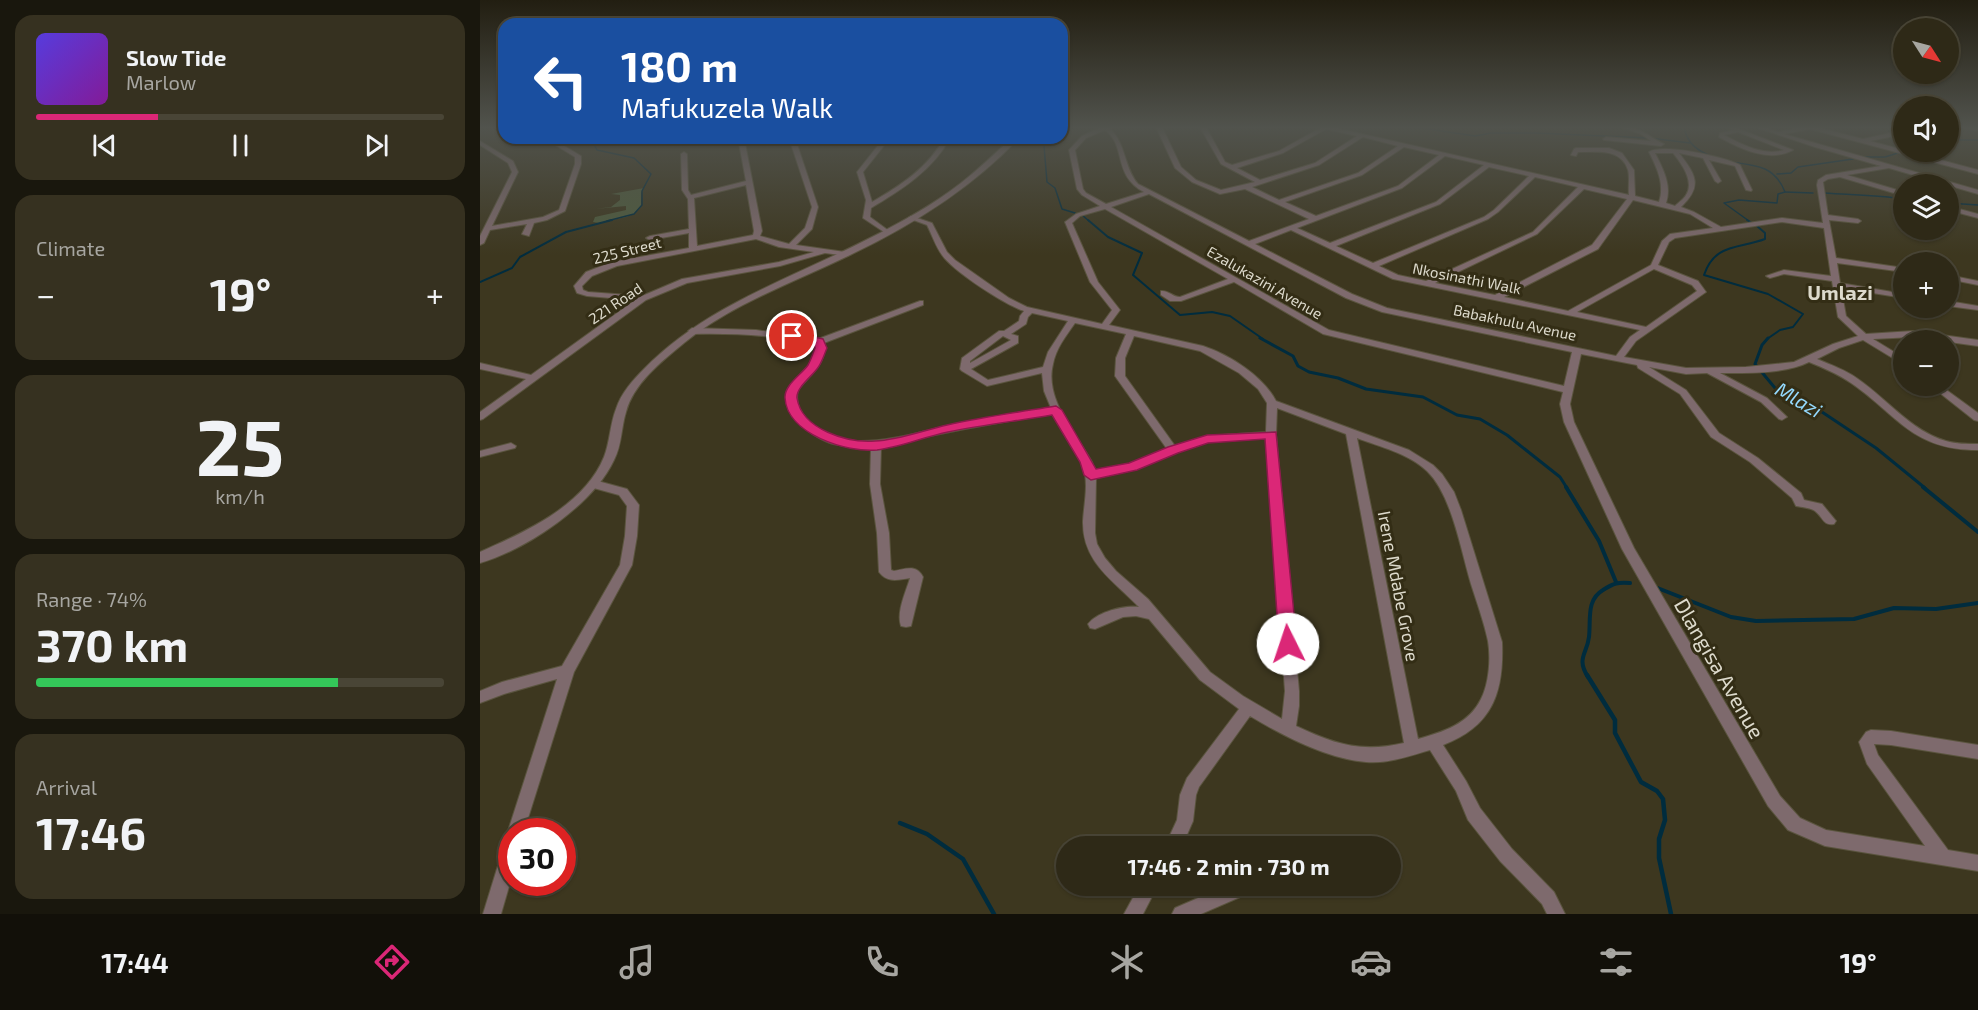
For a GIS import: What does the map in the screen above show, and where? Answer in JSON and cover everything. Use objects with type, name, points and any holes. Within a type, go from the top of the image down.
[{"type":"street","points":[[480,243],[490,228],[514,170]]},
{"type":"street","points":[[490,228],[531,222],[552,217],[562,211],[576,170]]},
{"type":"street","points":[[684,170],[685,190],[690,197],[693,249]]},
{"type":"street","points":[[747,170],[758,231],[756,237],[769,243],[845,254]]},
{"type":"street","points":[[790,247],[805,234],[814,214],[815,207],[803,170]]},
{"type":"street","points":[[862,170],[860,172],[869,200],[866,218],[887,232]]},
{"type":"street","points":[[868,207],[909,182],[921,170]]},
{"type":"street","points":[[480,558],[548,521],[594,484],[608,462],[615,445],[625,400],[657,362],[692,331],[728,309],[887,232],[961,187],[981,170]]},
{"type":"street","name":"Ezalukazini Avenue","points":[[1076,170],[1081,192],[1318,328],[1334,334],[1568,390]]},
{"type":"street","name":"Babakhulu Avenue","points":[[1126,170],[1129,178],[1150,192],[1349,296],[1385,310],[1618,360],[1686,371],[1709,371],[1796,365],[1836,346],[1864,337],[1913,334],[1978,343]]},
{"type":"street","points":[[1180,170],[1194,181],[1220,192],[1246,187],[1297,170]]},
{"type":"street","points":[[1233,170],[1259,183]]},
{"type":"street","points":[[1279,202],[1360,174],[1366,170]]},
{"type":"street","points":[[1248,244],[1400,187],[1423,170]]},
{"type":"street","points":[[1330,246],[1438,203],[1482,170]]},
{"type":"street","points":[[1512,170],[1677,208],[1692,213],[1720,229]]},
{"type":"street","points":[[1631,170],[1630,195],[1632,197]]},
{"type":"street","points":[[1660,170],[1664,180],[1665,194],[1662,204]]},
{"type":"street","points":[[1677,208],[1690,194],[1692,185],[1686,170]]},
{"type":"street","points":[[1712,170],[1718,181]]},
{"type":"street","points":[[1739,170],[1749,190]]},
{"type":"street","points":[[1871,170],[1820,180],[1842,317],[1864,337],[1893,355]]},
{"type":"street","points":[[1897,170],[1977,191]]},
{"type":"street","points":[[1373,266],[1486,218],[1534,175]]},
{"type":"street","points":[[1839,175],[1893,191]]},
{"type":"street","points":[[690,197],[749,182]]},
{"type":"street","points":[[1426,284],[1528,238],[1542,228],[1583,186]]},
{"type":"street","points":[[1246,187],[1316,219]]},
{"type":"street","points":[[1104,326],[1116,310],[1094,282],[1068,222],[1073,216],[1150,192]]},
{"type":"street","points":[[1496,298],[1595,247],[1632,197]]},
{"type":"street","points":[[1959,211],[1978,216]]},
{"type":"street","points":[[1825,217],[1858,221]]},
{"type":"street","points":[[910,218],[930,224],[944,253],[958,267],[1012,304],[1029,311],[1189,345],[1223,358],[1264,390],[1272,403],[1271,435],[1292,691],[1288,728]]},
{"type":"street","points":[[1570,313],[1654,266],[1669,238],[1782,220],[1827,226]]},
{"type":"street","points":[[526,234],[531,222]]},
{"type":"street","name":"Nkosinathi Walk","points":[[1292,228],[1396,277],[1645,329]]},
{"type":"street","points":[[650,237],[693,230]]},
{"type":"street","name":"225 Street","points":[[643,298],[587,294],[580,291],[578,286],[589,274],[600,268],[756,237]]},
{"type":"street","name":"221 Road","points":[[480,417],[643,298],[702,277],[780,264],[822,252]]},
{"type":"street","points":[[1833,260],[1893,268]]},
{"type":"street","points":[[1618,360],[1629,343],[1645,329],[1702,292],[1695,283],[1654,266]]},
{"type":"street","points":[[1770,276],[1784,272],[1893,294]]},
{"type":"street","points":[[1959,279],[1978,283]]},
{"type":"street","points":[[1164,293],[1173,299],[1181,299],[1233,280]]},
{"type":"street","points":[[692,331],[746,330],[782,334],[819,342],[920,303]]},
{"type":"street","points":[[1959,305],[1978,308]]},
{"type":"street","points":[[1029,311],[1024,316],[1023,322],[1005,334],[1015,338],[1015,341],[965,369],[987,383],[1046,369]]},
{"type":"street","points":[[1073,320],[1054,345],[1046,369],[1048,388],[1056,410],[1091,475],[1090,532],[1094,549],[1102,563],[1153,615],[1206,677],[1249,706],[1288,728],[1330,747],[1366,754],[1383,754],[1433,742],[1467,726],[1480,714],[1489,700],[1497,662],[1495,642],[1448,492],[1429,468],[1405,452],[1272,403]]},
{"type":"street","points":[[1132,332],[1120,357],[1118,367],[1120,376],[1173,450]]},
{"type":"street","points":[[819,342],[821,348],[819,356],[793,390],[791,396],[795,410],[806,424],[828,438],[847,443],[876,446],[949,428],[1056,410]]},
{"type":"street","name":"Dlangisa Avenue","points":[[1577,351],[1568,390],[1567,416],[1628,549],[1774,801],[1794,824],[1824,838],[1978,863]]},
{"type":"street","points":[[1810,359],[1854,380],[1923,436],[1956,447],[1978,447]]},
{"type":"street","points":[[1635,363],[1683,392],[1714,435],[1754,460],[1797,496],[1800,503],[1818,507],[1830,520]]},
{"type":"street","points":[[483,369],[532,378]]},
{"type":"street","points":[[1709,371],[1764,400],[1782,417]]},
{"type":"street","points":[[1949,396],[1978,418]]},
{"type":"street","name":"Irene Mdabe Grove","points":[[1351,432],[1412,747]]},
{"type":"street","points":[[1091,475],[1132,467],[1173,450],[1214,438],[1271,435]]},
{"type":"street","points":[[480,454],[511,446]]},
{"type":"street","points":[[876,446],[874,484],[883,533],[885,572],[892,576],[914,573],[917,577],[907,610],[906,622]]},
{"type":"street","points":[[520,818],[567,671],[619,581],[629,557],[633,505],[623,492],[594,484]]},
{"type":"street","points":[[1095,624],[1124,610],[1136,610],[1153,615]]},
{"type":"street","points":[[480,697],[502,688],[567,671]]},
{"type":"street","points":[[1178,836],[1185,821],[1192,783],[1249,706]]},
{"type":"street","points":[[1942,856],[1872,759],[1866,742],[1870,737],[1891,738],[1978,752]]},
{"type":"street","points":[[1433,742],[1461,786],[1474,814],[1506,855],[1548,898],[1556,914]]},
{"type":"street","points":[[492,914],[498,894]]},
{"type":"street","points":[[1134,910],[1142,896]]},
{"type":"street","points":[[1181,914],[1223,896]]},
{"type":"green space","points":[[644,188],[641,193],[641,207],[634,214],[599,223],[593,222],[595,217],[626,210],[626,206],[595,209],[611,207],[620,200],[620,195],[611,194]]},
{"type":"waterway","points":[[607,221],[634,214],[642,205],[642,191],[651,174],[646,170]]},
{"type":"waterway","points":[[1046,170],[1047,182],[1055,188],[1062,209],[1075,213]]},
{"type":"waterway","points":[[1766,170],[1781,183],[1785,192]]},
{"type":"waterway","points":[[1777,174],[1791,173],[1795,170]]},
{"type":"waterway","points":[[1749,221],[1724,203],[1739,200],[1777,203],[1778,194],[1785,192]]},
{"type":"waterway","points":[[1785,192],[1813,193]]},
{"type":"waterway","points":[[1824,193],[1893,198]]},
{"type":"waterway","points":[[1959,204],[1978,205]]},
{"type":"waterway","points":[[1082,215],[1089,221]]},
{"type":"waterway","points":[[480,282],[512,268],[520,257],[566,232],[612,220]]},
{"type":"waterway","points":[[1088,220],[1108,237],[1142,253],[1133,275],[1180,315],[1212,312],[1230,316],[1263,339]]},
{"type":"waterway","points":[[1747,220],[1752,223]]},
{"type":"waterway","name":"Mlazi","points":[[1757,226],[1765,233],[1765,239],[1721,252],[1714,257],[1704,275],[1768,294],[1803,314],[1793,327],[1780,330],[1767,339]]},
{"type":"waterway","points":[[1260,338],[1293,356],[1298,366],[1309,372],[1338,378],[1366,389],[1423,397],[1457,415],[1480,419],[1507,435],[1560,477],[1567,488]]},
{"type":"waterway","name":"Mlazi","points":[[1767,339],[1762,345],[1755,364],[1775,388],[1819,410],[1876,448],[1925,488]]},
{"type":"waterway","points":[[1566,487],[1599,541],[1616,582]]},
{"type":"waterway","name":"Mlazi","points":[[1923,487],[1978,532]]},
{"type":"waterway","points":[[1587,675],[1583,665],[1583,656],[1588,643],[1590,611],[1594,599],[1613,584],[1630,583]]},
{"type":"waterway","name":"Mlazi","points":[[1655,587],[1731,617],[1756,621],[1854,619],[1894,608],[1936,609],[1978,603]]},
{"type":"waterway","points":[[1587,675],[1615,720],[1615,733],[1641,782],[1657,791],[1663,799],[1665,820],[1659,839],[1659,858],[1671,914]]},
{"type":"waterway","points":[[900,823],[927,834],[963,859],[994,914]]},
{"type":"district","name":"Umlazi","points":[[1840,292]]},
{"type":"route","points":[[792,336],[819,342],[821,348],[813,366],[793,390],[791,396],[795,410],[806,424],[836,441],[876,446],[949,428],[1056,410],[1091,475],[1145,463],[1173,450],[1207,439],[1271,435],[1288,644]]}]
